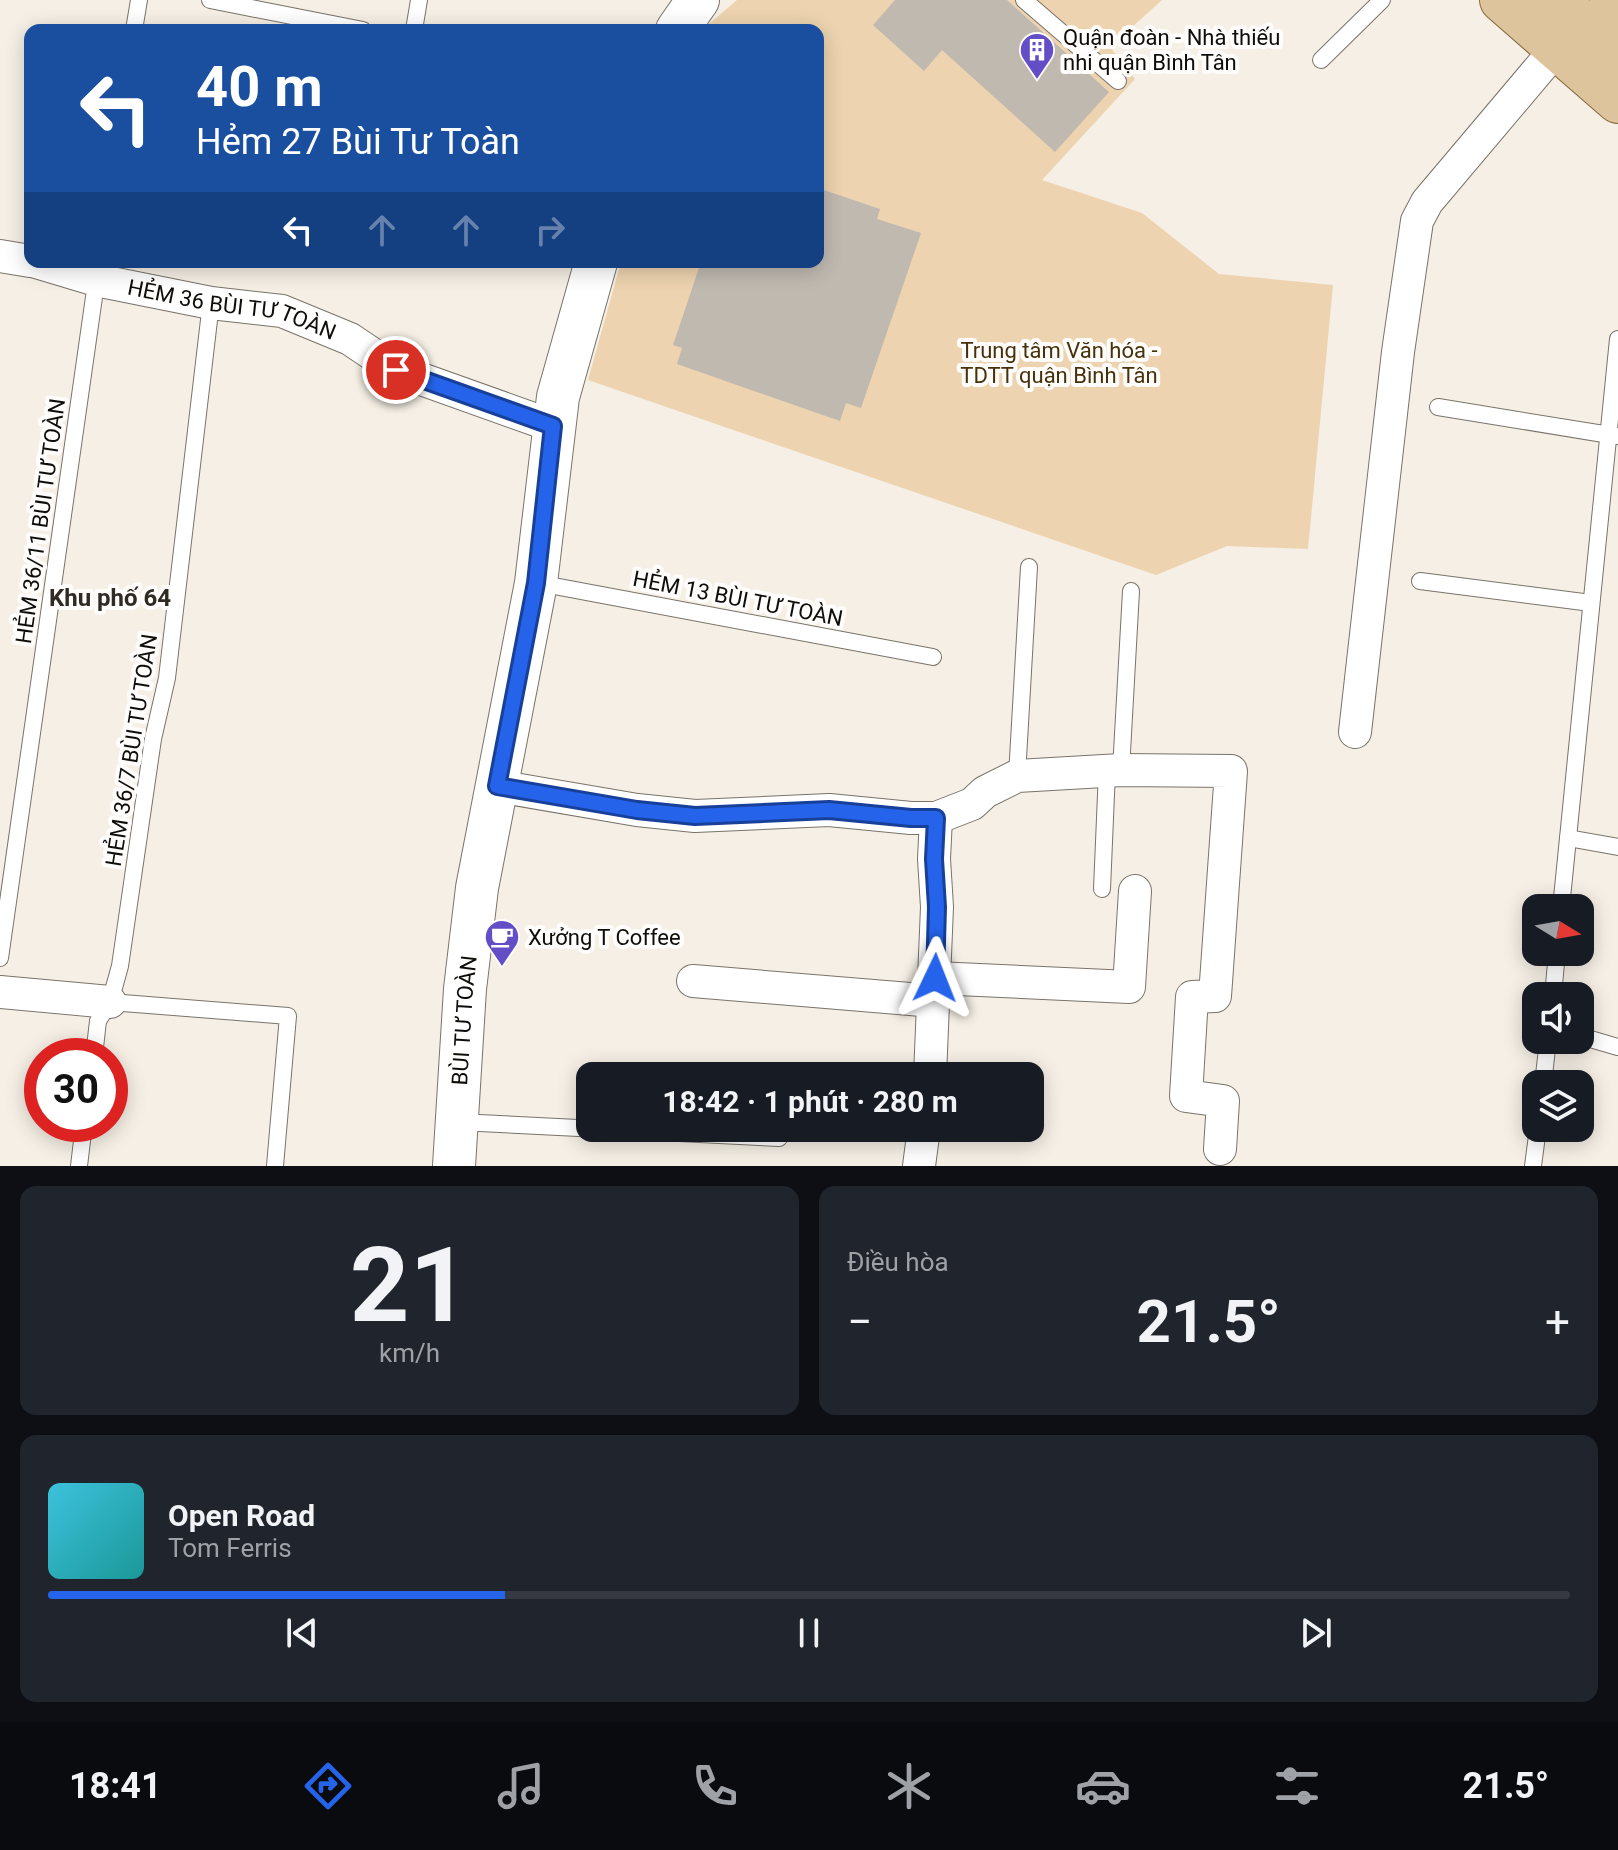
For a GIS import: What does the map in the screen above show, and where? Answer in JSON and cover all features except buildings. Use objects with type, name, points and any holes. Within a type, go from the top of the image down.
[{"type":"main road","points":[[1502,0],[1618,101]]},
{"type":"main road","points":[[1556,0],[1618,55]]},
{"type":"main road","points":[[1612,0],[1618,5]]},
{"type":"street","points":[[681,24],[698,0]]},
{"type":"street","points":[[1355,732],[1398,352],[1417,221],[1427,202],[1557,48]]},
{"type":"street","points":[[0,256],[24,260]]},
{"type":"street","name":"HẺM 36 BÙI TƯ TOÀN","points":[[77,268],[211,303],[282,311],[350,339],[396,370],[553,426]]},
{"type":"street","name":"BÙI TƯ TOÀN","points":[[454,1166],[469,940],[536,583],[553,426],[564,368],[594,268]]},
{"type":"street","points":[[497,786],[637,810],[695,816],[829,810],[936,818],[972,804],[985,792],[1017,776],[1114,771],[1231,771],[1215,996],[1192,997],[1186,1096],[1223,1101],[1220,1157]]},
{"type":"street","points":[[931,1062],[937,907],[934,859],[936,818]]},
{"type":"street","points":[[693,981],[934,990],[1129,987],[1135,891]]},
{"type":"street","points":[[0,992],[110,1002]]},
{"type":"street","points":[[919,1166],[922,1142]]},
{"type":"lane","points":[[135,24],[139,0]]},
{"type":"lane","points":[[210,0],[332,24]]},
{"type":"lane","points":[[415,24],[419,0]]},
{"type":"lane","points":[[1024,0],[1118,81]]},
{"type":"lane","points":[[1321,60],[1382,0]]},
{"type":"lane","name":"HẺM 36/11 BÙI TƯ TOÀN","points":[[0,958],[98,271]]},
{"type":"lane","name":"HẺM 36/7 BÙI TƯ TOÀN","points":[[96,1038],[98,1021],[110,1002],[120,966],[153,739],[167,678],[211,303]]},
{"type":"lane","points":[[1562,894],[1591,603],[1613,435],[1618,339]]},
{"type":"lane","points":[[1438,407],[1613,435]]},
{"type":"lane","points":[[1017,776],[1029,567]]},
{"type":"lane","points":[[1420,581],[1591,603]]},
{"type":"lane","name":"HẺM 13 BÙI TƯ TOÀN","points":[[536,583],[933,657]]},
{"type":"lane","points":[[1102,889],[1131,591]]},
{"type":"lane","points":[[1568,838],[1618,847]]},
{"type":"lane","points":[[110,1002],[288,1016],[275,1166]]},
{"type":"lane","points":[[1594,1040],[1618,1047]]},
{"type":"lane","points":[[458,1122],[576,1128]]},
{"type":"lane","points":[[79,1166],[82,1142]]},
{"type":"lane","points":[[1533,1166],[1536,1142]]},
{"type":"green space","name":"Trung tâm Văn hóa - TDTT quận Bình Tân","points":[[737,0],[1162,0],[1110,47],[1135,79],[1042,180],[1142,213],[1219,274],[1333,285],[1308,549],[1227,546],[1156,575],[588,380],[619,268],[824,268],[824,24],[709,24]]},
{"type":"place","name":"Quận đoàn - Nhà thiếu nhi quận Bình Tân","points":[[1037,81]]},
{"type":"place","name":"Xưởng T Coffee","points":[[502,968]]},
{"type":"district","name":"Khu phố 64","points":[[110,598]]},
{"type":"route","points":[[396,370],[553,426],[536,583],[497,786],[637,810],[695,816],[829,810],[936,818],[935,978]]}]
